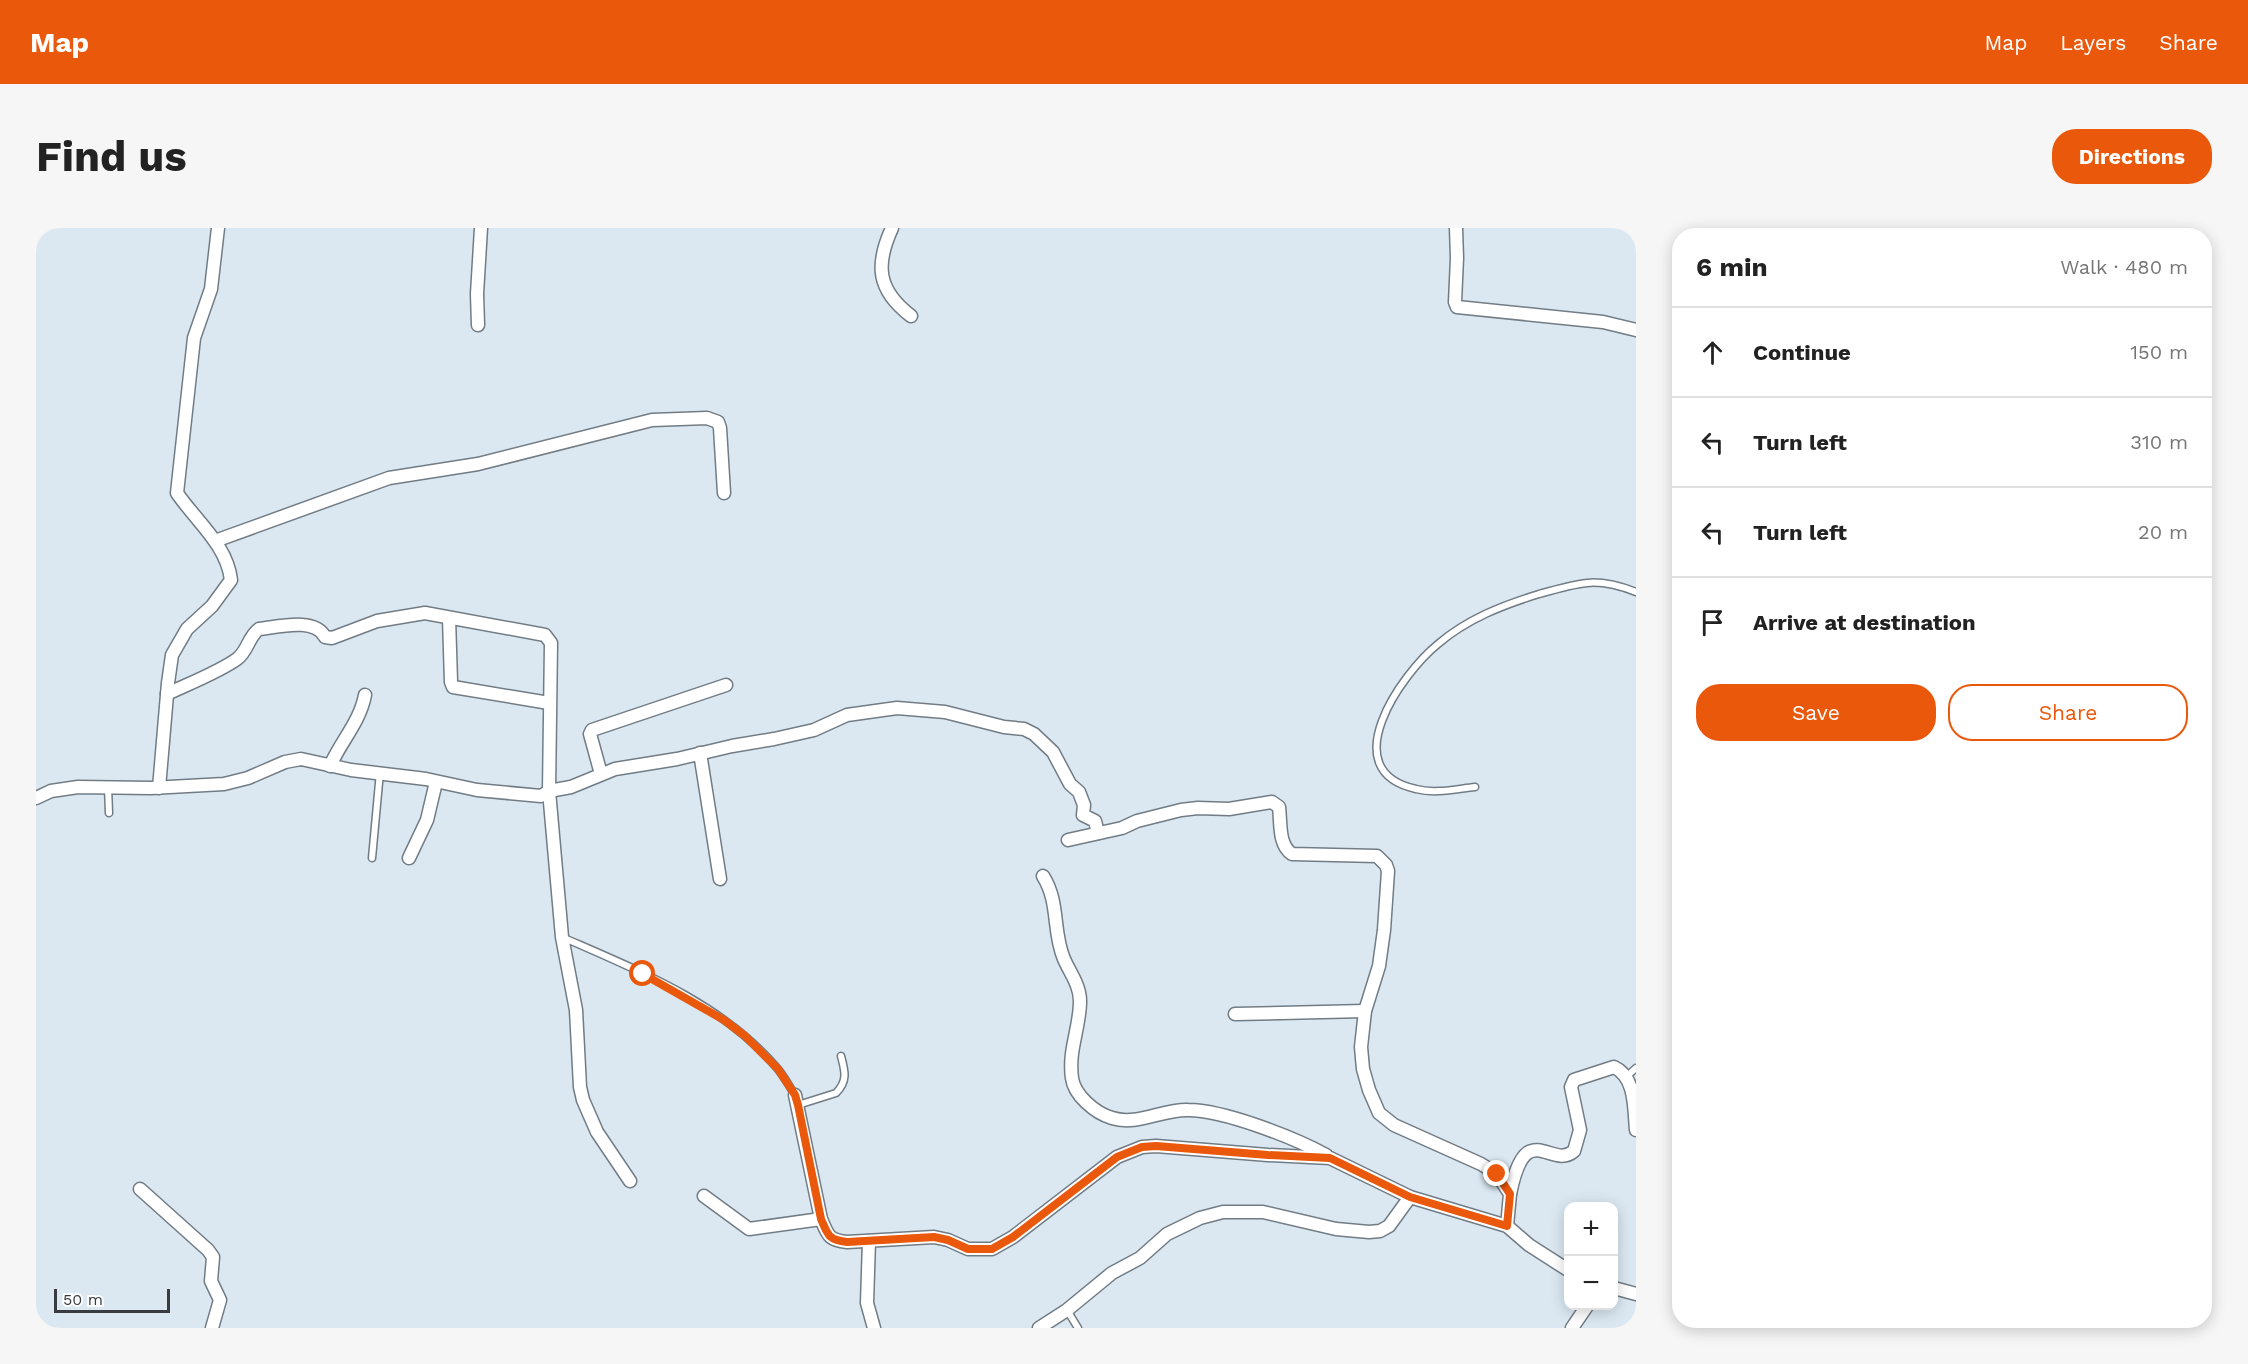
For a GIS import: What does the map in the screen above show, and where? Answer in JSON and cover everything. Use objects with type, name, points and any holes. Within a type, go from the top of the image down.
[{"type":"street","points":[[159,788],[172,655],[187,629],[212,606],[231,580],[230,566],[215,541],[177,493],[194,338],[211,289],[218,228]]},
{"type":"street","points":[[478,325],[477,294],[481,228]]},
{"type":"street","points":[[892,228],[881,257],[882,277],[900,308],[911,316]]},
{"type":"street","points":[[1456,228],[1455,302],[1457,307],[1603,322],[1636,330]]},
{"type":"street","points":[[215,541],[388,478],[478,464],[652,420],[707,418],[718,422],[724,493]]},
{"type":"street","points":[[167,694],[235,660],[246,650],[251,638],[259,629],[315,626],[325,637],[332,638],[378,621],[425,614],[545,635],[551,643],[549,791],[561,936],[573,989],[583,1100],[597,1132],[630,1181]]},
{"type":"street","points":[[450,618],[453,687],[549,703]]},
{"type":"street","points":[[600,774],[591,742],[592,730],[726,685]]},
{"type":"street","points":[[330,766],[347,733],[363,709],[365,695]]},
{"type":"street","points":[[36,798],[61,789],[78,787],[159,788],[236,782],[293,760],[311,760],[330,766],[380,772],[502,794],[541,796],[549,791],[571,787],[615,769],[660,763],[814,730],[847,716],[897,708],[945,712],[1004,727],[1024,729],[1034,734],[1053,752],[1070,784],[1082,798],[1083,815],[1095,821],[1098,833]]},
{"type":"street","points":[[700,753],[720,879]]},
{"type":"street","points":[[410,858],[427,820],[436,782]]},
{"type":"street","points":[[1068,840],[1181,810],[1229,809],[1272,802],[1279,807],[1283,844],[1292,854],[1370,855],[1382,859],[1388,871],[1384,930],[1379,966],[1365,1011],[1361,1047],[1363,1069],[1369,1090],[1379,1113],[1398,1128],[1492,1171],[1501,1178],[1510,1194]]},
{"type":"street","points":[[1043,876],[1053,896],[1063,957],[1076,982],[1080,999],[1078,1020],[1071,1047],[1073,1085],[1081,1097],[1106,1116],[1114,1119],[1135,1119],[1187,1110],[1224,1116],[1298,1141],[1410,1197],[1507,1226],[1529,1245],[1564,1267]]},
{"type":"street","points":[[1235,1014],[1365,1011]]},
{"type":"street","points":[[1507,1226],[1516,1166],[1528,1152],[1535,1150],[1564,1155],[1574,1151],[1580,1130],[1571,1087],[1572,1081],[1614,1067],[1626,1077],[1632,1089],[1636,1130]]},
{"type":"street","points":[[796,1100],[821,1219],[828,1236],[836,1241],[934,1237],[948,1240],[968,1249],[992,1249],[1013,1237],[1117,1157],[1142,1147],[1156,1146],[1330,1158]]},
{"type":"street","points":[[140,1190],[213,1257],[211,1281],[220,1300],[212,1328]]},
{"type":"street","points":[[704,1196],[749,1229],[821,1219]]},
{"type":"street","points":[[1039,1328],[1066,1310],[1112,1273],[1140,1258],[1167,1234],[1200,1218],[1230,1211],[1263,1212],[1335,1229],[1375,1232],[1389,1226],[1410,1197]]},
{"type":"street","points":[[869,1241],[867,1304],[874,1328]]},
{"type":"street","points":[[1618,1289],[1636,1294],[1636,1289]]},
{"type":"street","points":[[1572,1328],[1584,1310]]},
{"type":"lane","points":[[1475,787],[1432,792],[1414,789],[1389,776],[1377,761],[1376,748],[1382,721],[1412,670],[1426,654],[1454,632],[1504,605],[1587,581],[1602,582],[1636,592]]},
{"type":"lane","points":[[372,858],[380,772]]},
{"type":"lane","points":[[108,788],[109,813]]},
{"type":"lane","points":[[561,936],[674,990],[724,1020],[761,1051],[778,1069],[796,1100],[836,1093],[844,1084],[845,1074],[840,1056]]},
{"type":"lane","points":[[1626,1077],[1636,1068]]},
{"type":"lane","points":[[1066,1310],[1078,1328]]},
{"type":"route","points":[[643,974],[724,1020],[745,1036],[778,1069],[795,1095],[821,1219],[828,1236],[836,1241],[934,1237],[948,1240],[968,1249],[992,1249],[1013,1237],[1105,1165],[1129,1151],[1142,1147],[1156,1146],[1330,1158],[1410,1197],[1507,1226],[1510,1194],[1497,1174]]}]
